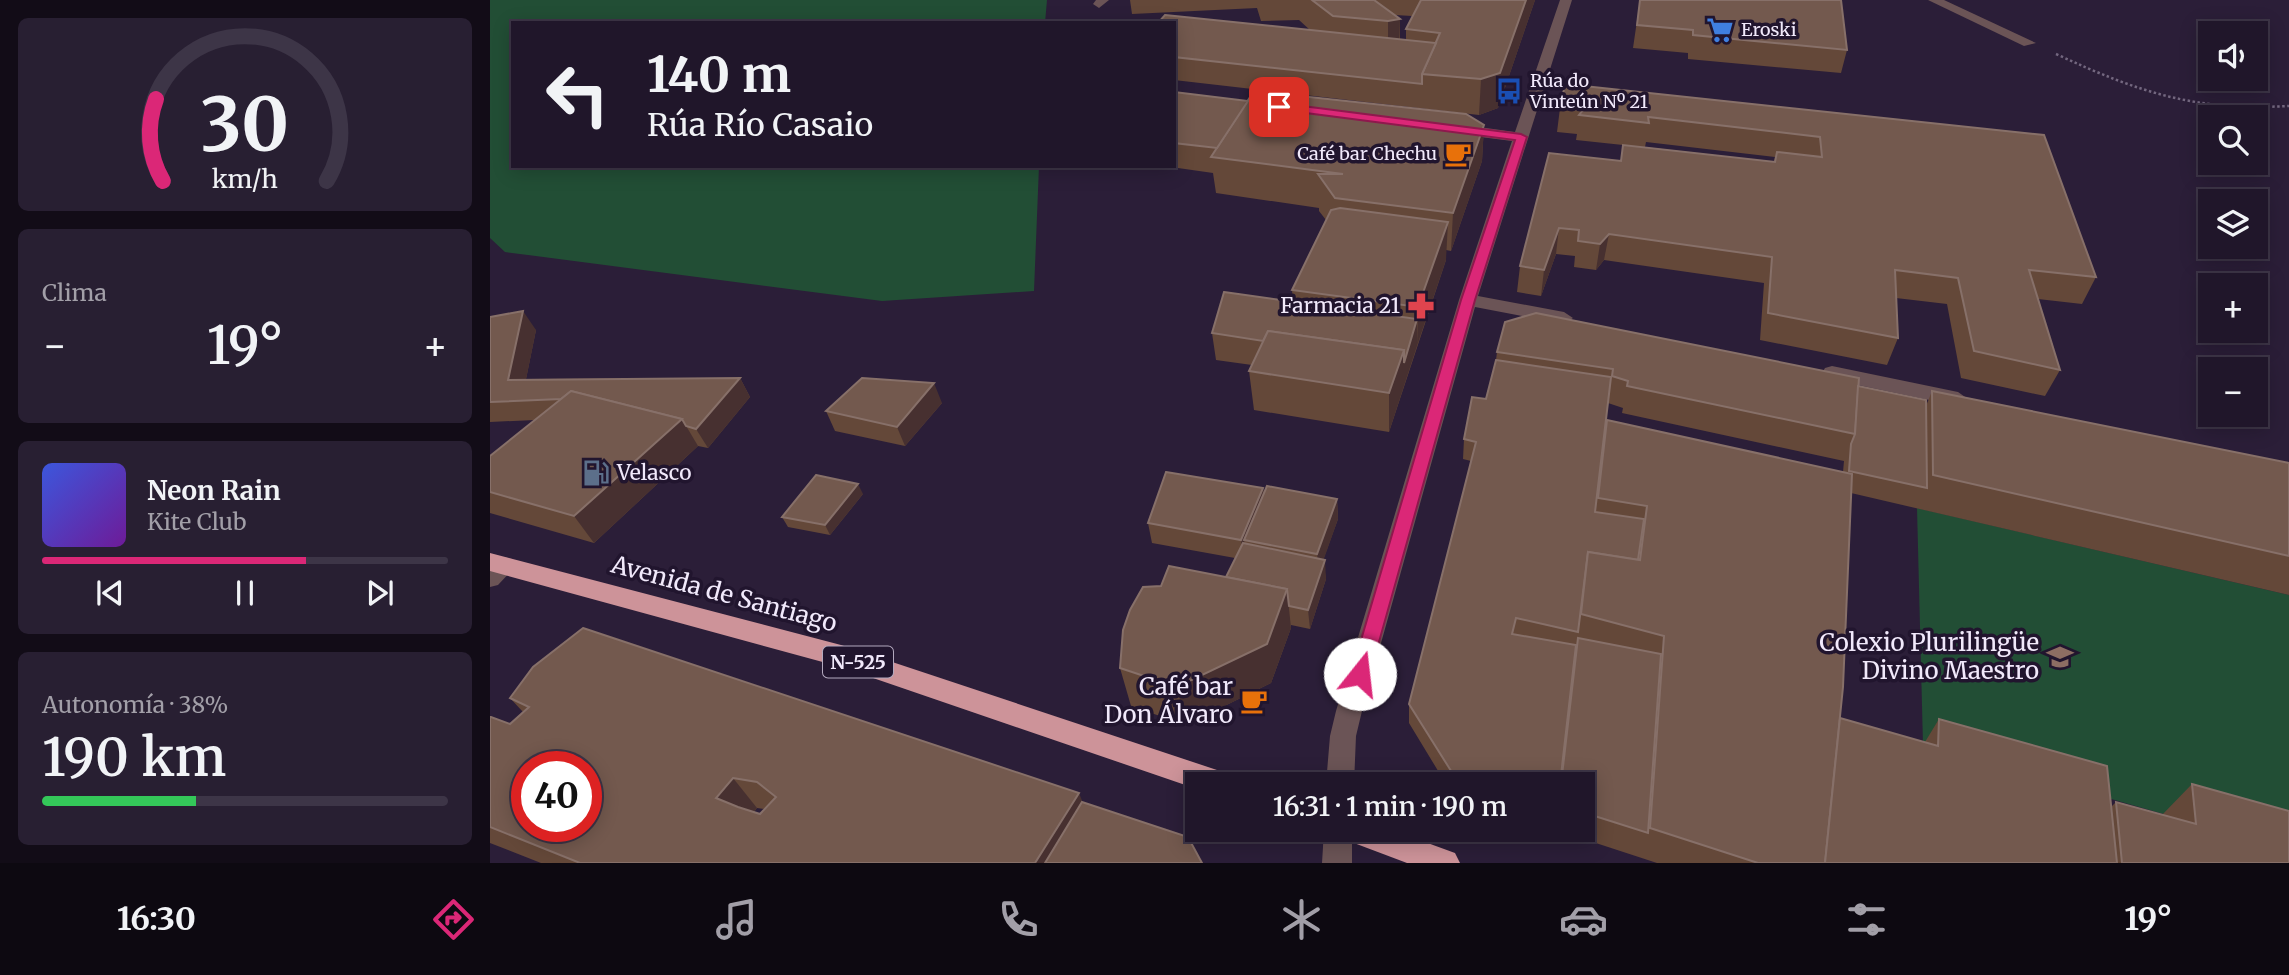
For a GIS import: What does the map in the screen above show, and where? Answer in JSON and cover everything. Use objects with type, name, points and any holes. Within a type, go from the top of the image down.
[{"type":"highway","name":"Avenida de Santiago","points":[[495,568],[841,656],[1185,772]]},
{"type":"highway","points":[[1388,842],[1445,863]]},
{"type":"street","points":[[1341,772],[1343,736],[1349,711],[1468,300],[1566,0]]},
{"type":"street","points":[[1934,0],[2029,43]]},
{"type":"street","points":[[1447,128],[1521,137]]},
{"type":"street","points":[[1468,300],[1586,323]]},
{"type":"street","points":[[1814,369],[1977,403]]},
{"type":"street","points":[[1337,863],[1338,842]]},
{"type":"path","points":[[2029,43],[2109,78],[2191,104],[2250,108],[2289,106]]},
{"type":"green space","points":[[490,0],[1047,0],[1045,21],[511,21],[511,168],[1039,168],[1034,291],[882,301],[505,252],[490,238]]},
{"type":"green space","name":"Colexio Plurilingüe Divino Maestro","points":[[1917,508],[2289,595],[2289,850],[1923,745]]},
{"type":"building","points":[[1312,0],[1374,0],[1400,19],[1388,21],[1333,16]]},
{"type":"building","points":[[1421,0],[1526,0],[1500,73],[1481,79],[1422,74],[1440,33],[1406,29]]},
{"type":"building","points":[[1640,0],[1841,0],[1847,50],[1693,35],[1693,30],[1637,25]]},
{"type":"building","points":[[1165,15],[1436,43],[1422,74],[1422,84],[1176,57],[1176,21],[1160,21]]},
{"type":"building","points":[[1565,84],[2044,135],[2096,277],[2029,270],[2060,370],[1974,351],[1958,278],[1895,270],[1898,338],[1768,313],[1772,257],[1609,234],[1600,244],[1578,241],[1579,230],[1559,228],[1544,270],[1520,266],[1549,153],[1621,161],[1623,145],[1775,162],[1777,152],[1822,157],[1820,137],[1648,117],[1649,123],[1579,115],[1583,110],[1560,108]]},
{"type":"building","points":[[1254,91],[1466,114],[1484,125],[1453,213],[1335,198],[1318,174],[1343,174],[1211,157]]},
{"type":"building","points":[[1176,92],[1248,101],[1217,148],[1176,143]]},
{"type":"building","points":[[1340,208],[1448,222],[1418,307],[1292,290],[1331,210]]},
{"type":"building","points":[[1224,292],[1417,319],[1404,363],[1404,350],[1268,331],[1263,341],[1212,333]]},
{"type":"building","points":[[523,311],[508,380],[740,378],[696,429],[686,426],[682,419],[571,391],[561,399],[490,402],[490,317]]},
{"type":"building","points":[[1536,313],[1859,378],[1855,434],[1627,386],[1628,381],[1612,376],[1613,369],[1497,352],[1505,322]]},
{"type":"building","points":[[1268,331],[1404,350],[1389,393],[1249,371]]},
{"type":"building","points":[[1496,360],[1611,377],[1595,512],[1644,519],[1638,560],[1588,552],[1578,632],[1516,618],[1512,634],[1576,645],[1561,772],[1452,772],[1409,704],[1476,442],[1464,439],[1472,397],[1486,399]]},
{"type":"building","points":[[862,378],[934,383],[897,427],[826,411]]},
{"type":"building","points":[[1858,386],[1926,400],[1927,488],[1849,471]]},
{"type":"building","points":[[571,391],[682,419],[574,516],[490,492],[490,456]]},
{"type":"building","points":[[1932,391],[2289,463],[2289,556],[1933,475]]},
{"type":"building","points":[[1607,420],[1852,474],[1843,687],[1825,863],[1758,863],[1650,828],[1664,636],[1581,614],[1588,552],[1640,560],[1647,506],[1598,498]]},
{"type":"building","points":[[1166,472],[1263,488],[1241,540],[1148,523]]},
{"type":"building","points":[[816,475],[858,484],[825,525],[782,517]]},
{"type":"building","points":[[1267,486],[1337,499],[1317,554],[1244,540]]},
{"type":"building","points":[[1243,543],[1325,560],[1308,610],[1289,606],[1287,589],[1226,577]]},
{"type":"building","points":[[1169,566],[1287,589],[1267,644],[1177,687],[1120,668],[1123,630],[1130,610],[1143,587],[1161,586]]},
{"type":"building","points":[[583,628],[1079,793],[1035,863],[580,863],[528,842],[602,842],[602,751],[511,751],[511,835],[490,827],[490,717],[510,724],[529,707],[510,698],[533,667]],"holes":[[[733,778],[757,782],[776,797],[760,814],[716,798]]]},
{"type":"building","points":[[1578,638],[1661,654],[1648,833],[1595,816],[1595,772],[1562,772]]},
{"type":"building","points":[[1840,718],[1938,746],[1939,719],[2107,766],[2117,863],[1825,863]]},
{"type":"building","points":[[2192,784],[2289,811],[2289,863],[2122,863],[2116,802],[2196,824]]},
{"type":"building","points":[[1082,802],[1185,836],[1185,842],[1191,842],[1202,863],[1045,863]]},
{"type":"place","name":"Eroski","points":[[1720,30]]},
{"type":"place","name":"Rúa do Vinteún Nº 21","points":[[1509,91]]},
{"type":"place","name":"Café bar Chechu","points":[[1458,154]]},
{"type":"place","name":"Farmacia 21","points":[[1421,306]]},
{"type":"place","name":"Velasco","points":[[596,473]]},
{"type":"place","name":"Colexio Plurilingüe Divino Maestro","points":[[2060,657]]},
{"type":"place","name":"Café bar Don Álvaro","points":[[1254,701]]},
{"type":"route","points":[[1279,107],[1521,137],[1468,300],[1360,674]]}]
